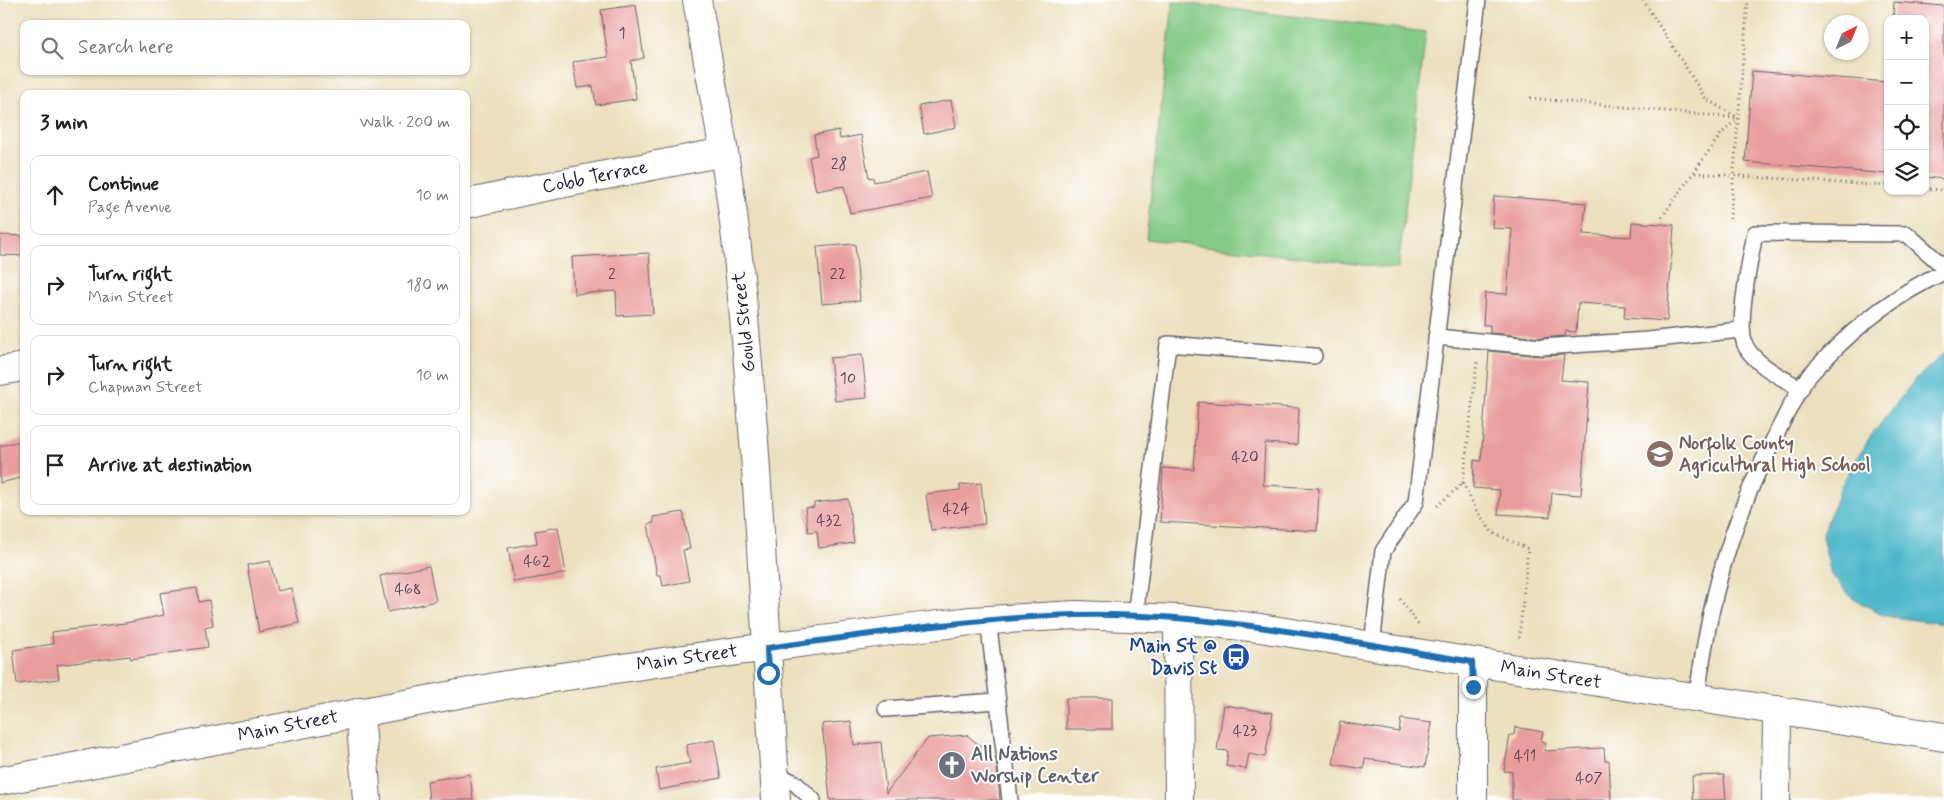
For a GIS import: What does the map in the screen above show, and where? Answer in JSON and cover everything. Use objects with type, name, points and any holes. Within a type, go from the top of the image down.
[{"type":"main road","name":"Gould Street","points":[[697,0],[724,152],[750,371],[776,800]]},
{"type":"main road","name":"Cobb Terrace","points":[[470,203],[534,188],[724,152]]},
{"type":"main road","points":[[0,371],[20,368]]},
{"type":"main road","name":"Main Street","points":[[0,781],[506,685],[767,648],[988,620],[1076,615],[1178,619],[1372,645],[1533,673],[1697,696],[1944,737]]},
{"type":"main road","points":[[1178,619],[1179,800]]},
{"type":"main road","points":[[1472,662],[1473,800]]},
{"type":"main road","points":[[1776,800],[1777,710]]},
{"type":"main road","points":[[360,712],[367,800]]},
{"type":"lane","points":[[1372,645],[1383,551],[1416,502],[1478,0]]},
{"type":"lane","points":[[1801,389],[1763,365],[1746,347],[1740,330],[1755,233],[1907,234],[1944,267]]},
{"type":"lane","points":[[1697,696],[1703,648],[1713,598],[1728,544],[1751,483],[1806,380],[1841,342],[1871,318],[1921,282],[1944,272]]},
{"type":"lane","points":[[1436,337],[1542,347],[1740,330]]},
{"type":"lane","points":[[1135,617],[1168,344],[1314,356]]},
{"type":"lane","points":[[988,620],[1010,800]]},
{"type":"lane","points":[[886,709],[998,701]]},
{"type":"lane","points":[[774,773],[795,783],[814,800]]},
{"type":"path","points":[[1643,0],[1706,99],[1738,118]]},
{"type":"path","points":[[1730,219],[1748,0]]},
{"type":"path","points":[[1530,98],[1738,118]]},
{"type":"path","points":[[1662,217],[1721,134],[1738,118]]},
{"type":"path","points":[[1695,173],[1884,186]]},
{"type":"path","points":[[1929,189],[1944,190]]},
{"type":"path","points":[[1463,483],[1477,511],[1492,532],[1528,549],[1519,640]]},
{"type":"green space","points":[[1173,2],[1426,32],[1398,269],[1146,239]]},
{"type":"water","points":[[1944,353],[1944,624],[1885,616],[1852,598],[1831,574],[1822,536],[1842,484],[1871,436],[1914,381]]},
{"type":"building","points":[[1894,2],[1944,6],[1944,179],[1929,177],[1929,15],[1893,15]]},
{"type":"building","points":[[636,5],[644,58],[631,61],[636,99],[596,105],[593,86],[577,88],[573,62],[608,57],[601,10]]},
{"type":"building","points":[[1752,71],[1884,82],[1884,174],[1745,162]]},
{"type":"building","points":[[951,100],[956,127],[924,134],[919,106]]},
{"type":"building","points":[[839,130],[840,139],[861,135],[869,178],[873,177],[874,182],[927,172],[932,198],[850,213],[844,186],[816,191],[809,157],[817,155],[814,135]]},
{"type":"building","points":[[1494,196],[1586,203],[1583,234],[1631,237],[1632,222],[1674,225],[1667,321],[1624,318],[1625,306],[1578,303],[1576,332],[1566,331],[1565,336],[1542,338],[1490,333],[1490,325],[1483,325],[1485,293],[1507,294],[1512,229],[1492,228]]},
{"type":"building","points":[[0,235],[20,236],[20,256],[0,255]]},
{"type":"building","points":[[855,244],[860,301],[822,304],[817,247]]},
{"type":"building","points":[[649,253],[653,314],[617,316],[616,291],[574,294],[572,257]]},
{"type":"building","points":[[1489,351],[1541,356],[1564,355],[1561,380],[1589,382],[1581,495],[1552,493],[1550,517],[1498,514],[1500,490],[1473,488],[1474,460],[1481,461]]},
{"type":"building","points":[[862,355],[867,398],[835,401],[830,358]]},
{"type":"building","points":[[1198,402],[1299,408],[1297,445],[1265,443],[1263,485],[1319,488],[1317,531],[1160,522],[1163,468],[1194,470]]},
{"type":"building","points":[[20,441],[20,478],[0,483],[0,446]]},
{"type":"building","points":[[981,483],[985,524],[931,530],[926,494],[960,490],[960,485]]},
{"type":"building","points":[[848,499],[854,543],[819,548],[817,531],[808,532],[805,508],[814,507],[814,503]]},
{"type":"building","points":[[683,512],[690,549],[683,550],[689,581],[663,586],[661,575],[657,575],[648,524],[654,523],[653,517]]},
{"type":"building","points":[[558,527],[566,573],[514,582],[508,548],[537,543],[535,531]]},
{"type":"building","points":[[270,561],[277,591],[291,588],[299,623],[259,632],[247,565]]},
{"type":"building","points":[[429,566],[436,601],[388,612],[380,576]]},
{"type":"building","points":[[197,588],[199,602],[209,600],[213,625],[205,627],[208,647],[131,659],[130,656],[57,665],[59,679],[17,684],[13,650],[53,644],[52,632],[125,623],[164,615],[160,593]]},
{"type":"building","points":[[1066,698],[1112,698],[1112,729],[1066,729]]},
{"type":"building","points":[[1224,705],[1273,713],[1265,757],[1249,754],[1246,769],[1226,766],[1228,751],[1217,750]]},
{"type":"building","points":[[1401,719],[1432,723],[1425,767],[1365,759],[1364,769],[1333,764],[1340,722],[1399,732]]},
{"type":"building","name":"All Nations Worship Center","points":[[851,721],[854,745],[881,742],[886,793],[928,738],[967,735],[996,759],[1000,800],[830,800],[822,724]]},
{"type":"building","points":[[1515,727],[1543,732],[1541,741],[1546,742],[1544,751],[1604,748],[1605,761],[1609,760],[1611,800],[1512,800],[1512,772],[1504,771],[1510,735],[1514,735]]},
{"type":"building","points":[[714,740],[721,778],[659,790],[656,769],[690,763],[686,745]]},
{"type":"building","points":[[470,774],[473,800],[429,800],[427,781]]},
{"type":"building","points":[[1724,775],[1726,800],[1693,800],[1692,776]]},
{"type":"place","name":"Norfolk County Agricultural High School","points":[[1660,454]]},
{"type":"place","name":"Main St @ Davis St","points":[[1236,657]]},
{"type":"place","name":"All Nations Worship Center","points":[[952,765]]},
{"type":"route","points":[[768,673],[767,648],[971,622],[1076,615],[1128,616],[1237,625],[1472,662],[1473,687]]}]
